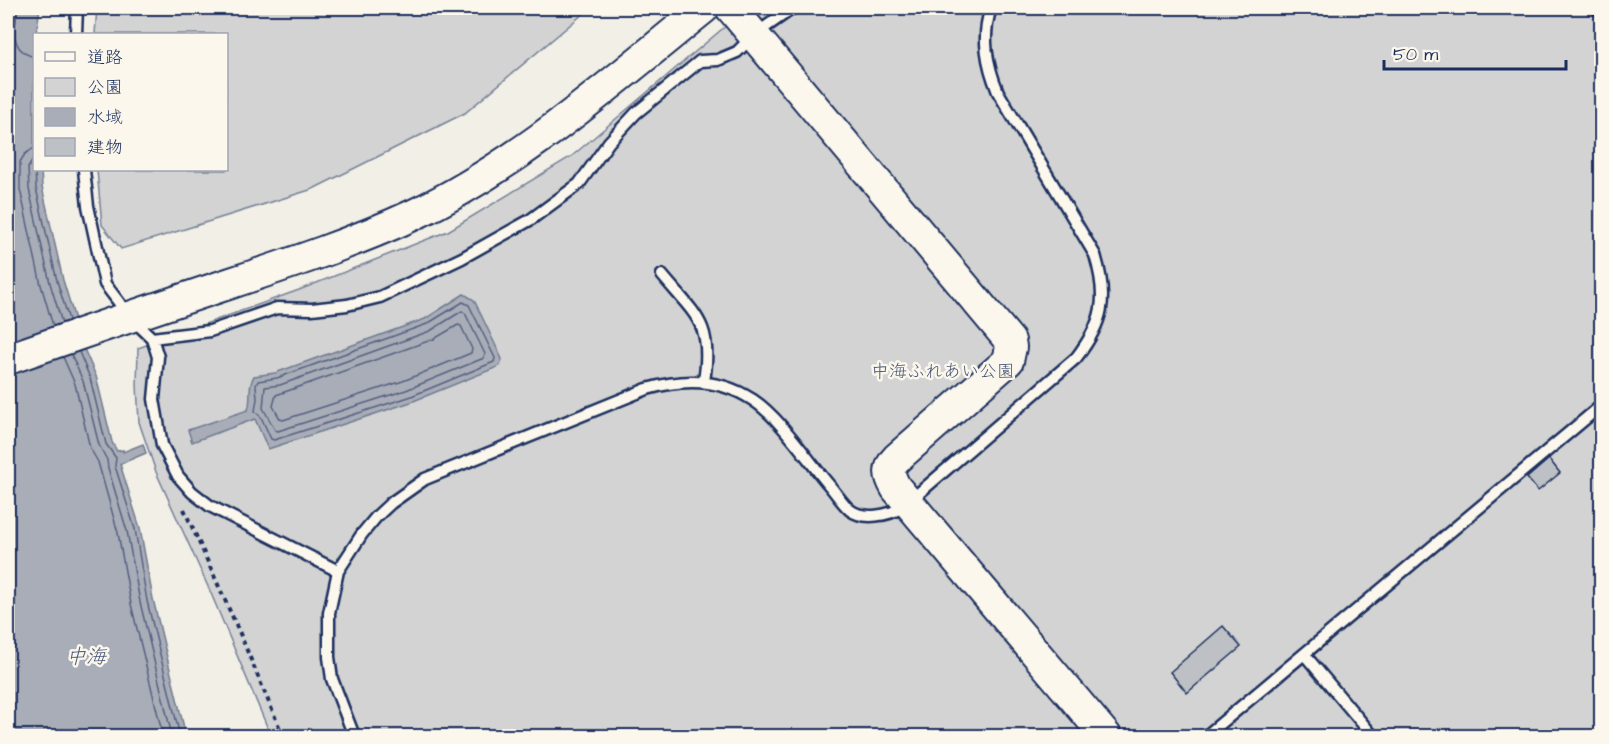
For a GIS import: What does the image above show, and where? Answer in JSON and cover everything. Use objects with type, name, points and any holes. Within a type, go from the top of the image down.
[{"type":"street","points":[[8,359],[269,270],[414,214],[474,181],[534,142],[704,8]]},
{"type":"street","points":[[731,8],[1010,340],[1008,361],[891,463],[890,476],[896,488],[1106,736]]},
{"type":"lane","points":[[76,33],[77,8]]},
{"type":"lane","points":[[152,338],[210,331],[277,308],[312,309],[347,305],[380,297],[462,258],[530,219],[579,184],[609,142],[636,112],[700,61],[718,60],[736,51],[754,35],[793,8]]},
{"type":"lane","points":[[920,493],[1076,358],[1089,341],[1103,307],[1101,272],[1095,255],[998,92],[990,73],[986,27],[991,8]]},
{"type":"lane","points":[[1597,8],[1602,14]]},
{"type":"lane","points":[[84,171],[88,206],[105,284],[130,317],[152,338],[158,357],[154,399],[158,423],[162,445],[178,476],[192,492],[210,506],[338,571]]},
{"type":"lane","points":[[662,275],[692,310],[703,328],[708,347],[704,381]]},
{"type":"lane","points":[[354,736],[338,700],[329,657],[329,613],[338,571],[357,541],[377,516],[425,479],[647,389],[668,383],[704,381],[739,392],[764,408],[851,511],[874,516],[894,512],[902,507]]},
{"type":"lane","points":[[1206,736],[1602,405]]},
{"type":"lane","points":[[1304,654],[1373,736]]},
{"type":"path","points":[[178,476],[177,492],[192,531],[238,629],[283,736]]},
{"type":"green space","points":[[97,8],[590,8],[465,113],[313,189],[121,249],[102,225],[97,171],[228,171],[228,33],[95,33]]},
{"type":"green space","name":"中海ふれあい公園","points":[[747,8],[1601,8],[1601,736],[271,736],[210,591],[156,472],[139,422],[138,348],[299,290],[448,231],[572,156]]},
{"type":"water","name":"中海","points":[[8,8],[40,8],[36,33],[33,33],[33,171],[41,171],[42,187],[63,280],[84,349],[96,376],[112,442],[117,451],[123,450],[123,452],[143,444],[146,453],[120,464],[140,528],[153,599],[186,736],[8,736]]},
{"type":"water","points":[[464,294],[474,300],[502,359],[500,366],[411,402],[268,449],[255,419],[192,442],[188,430],[248,410],[254,376],[275,373],[425,319]]},
{"type":"building","points":[[1549,459],[1560,473],[1538,491],[1527,478]]},
{"type":"building","points":[[1223,626],[1241,647],[1187,693],[1170,672]]}]
